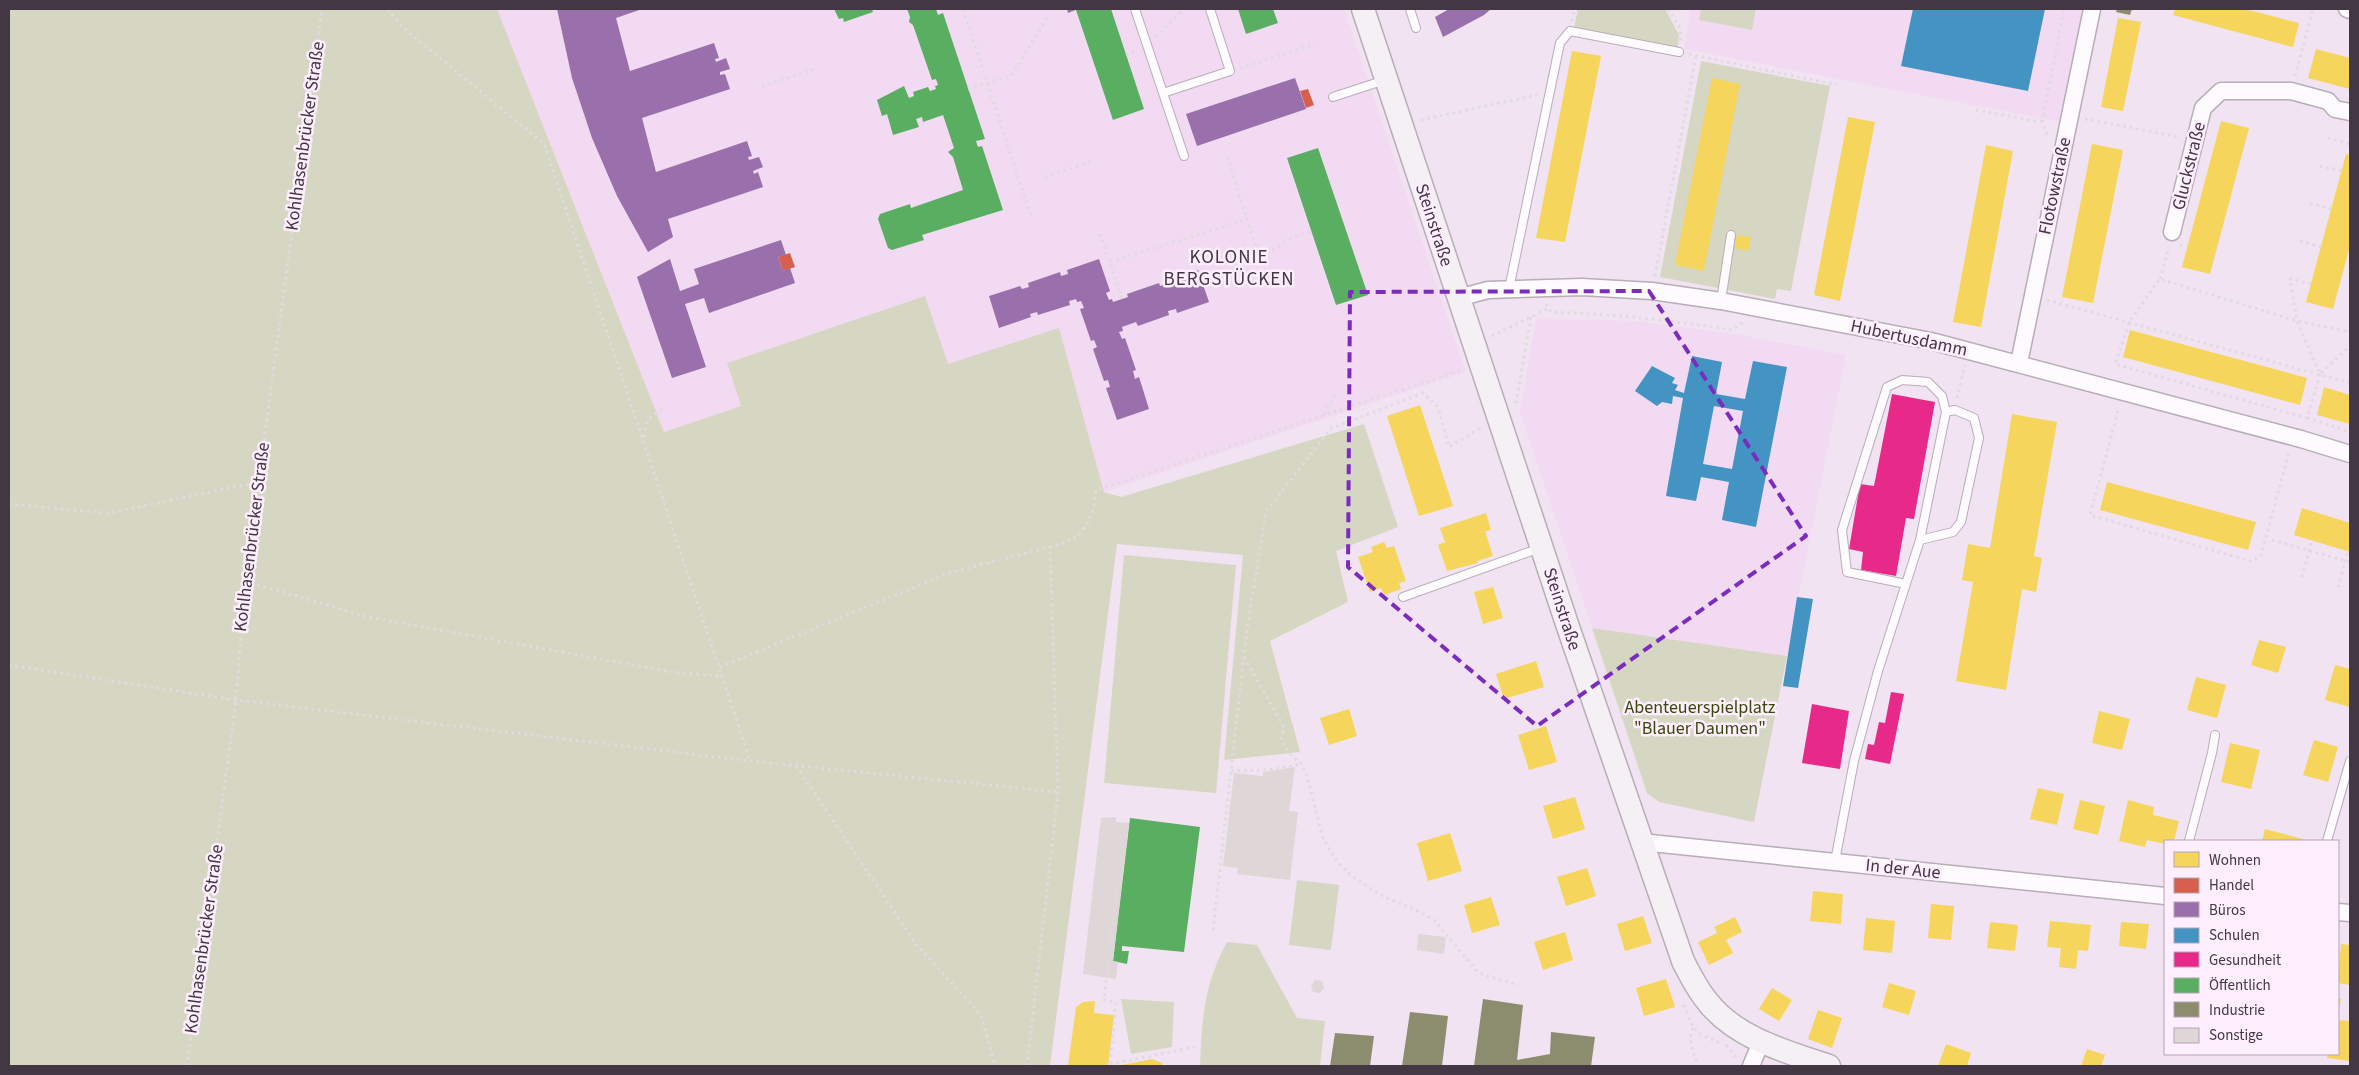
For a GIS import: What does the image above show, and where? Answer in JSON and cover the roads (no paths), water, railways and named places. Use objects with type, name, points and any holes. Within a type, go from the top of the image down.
[{"type":"street","name":"Steinstraße","points":[[1363,9],[1386,79],[1411,121],[1458,298],[1674,939],[1693,981],[1708,1002],[1722,1016],[1760,1042],[1829,1066]]},
{"type":"street","name":"Flotowstraße","points":[[2018,363],[2092,9]]},
{"type":"street","name":"Gluckstraße","points":[[2172,232],[2203,108],[2221,91],[2291,91],[2328,101],[2336,109],[2350,112]]},
{"type":"street","name":"Hubertusdamm","points":[[1458,298],[1488,290],[1582,287],[1652,292],[1721,301],[1969,350],[2301,438],[2350,454]]},
{"type":"street","name":"In der Aue","points":[[1641,842],[2164,896]]},
{"type":"street","points":[[1751,1066],[1760,1042]]},
{"type":"lane","points":[[1135,9],[1184,156]]},
{"type":"lane","points":[[1163,93],[1230,71],[1210,9]]},
{"type":"lane","points":[[1410,9],[1416,28]]},
{"type":"lane","points":[[1509,289],[1560,43],[1570,31],[1679,52]]},
{"type":"lane","points":[[1333,97],[1386,79]]},
{"type":"lane","points":[[1721,301],[1731,235]]},
{"type":"lane","points":[[1835,862],[1854,761],[1878,671],[1906,584],[1920,540],[1946,412],[1942,396],[1928,382],[1902,380],[1887,388],[1842,530],[1847,572],[1906,584]]},
{"type":"lane","points":[[1920,540],[1953,532],[1961,522],[1979,438],[1974,418],[1955,410],[1946,412]]},
{"type":"lane","points":[[1403,597],[1542,548]]},
{"type":"lane","points":[[2188,840],[2212,753],[2215,735]]},
{"type":"lane","points":[[2326,840],[2350,761]]},
{"type":"district","name":"KOLONIE BERGSTÜCKEN","points":[[1229,268]]},
{"type":"park label","name":"Abenteuerspielplatz \"Blauer Daumen\"","points":[[1700,718]]}]
